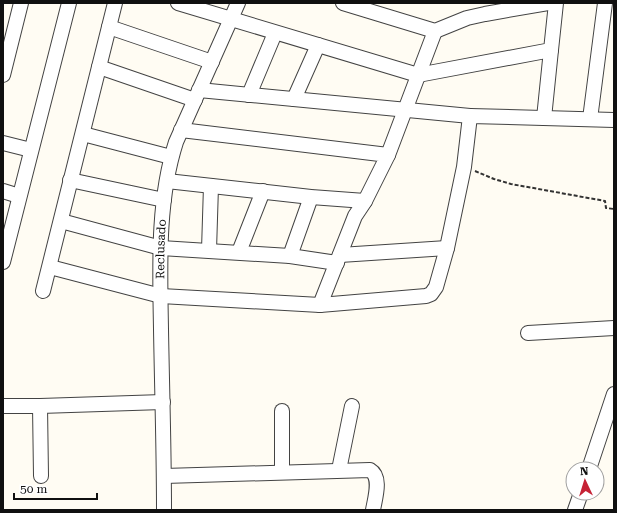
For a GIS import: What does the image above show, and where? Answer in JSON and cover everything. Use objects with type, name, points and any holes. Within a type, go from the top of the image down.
[{"type":"street","points":[[3,75],[21,3]]},
{"type":"street","points":[[3,262],[6,240],[19,196],[69,3]]},
{"type":"street","points":[[43,291],[115,3]]},
{"type":"street","points":[[178,3],[418,75],[550,50]]},
{"type":"street","name":"Reclusado","points":[[164,510],[160,296],[164,200],[171,157],[181,130],[238,3]]},
{"type":"street","points":[[344,3],[435,31],[473,17],[548,3]]},
{"type":"street","points":[[544,118],[556,3]]},
{"type":"street","points":[[590,119],[605,3]]},
{"type":"street","points":[[109,27],[212,62]]},
{"type":"street","points":[[320,305],[355,216],[365,201],[388,155],[435,31]]},
{"type":"street","points":[[249,95],[275,33]]},
{"type":"street","points":[[294,99],[318,45]]},
{"type":"street","points":[[99,67],[197,95],[249,95],[470,116],[614,120]]},
{"type":"street","points":[[50,267],[160,296],[320,305],[426,296],[431,294],[436,287],[446,248],[464,167],[470,116]]},
{"type":"street","points":[[181,130],[388,155]]},
{"type":"street","points":[[83,134],[171,157]]},
{"type":"street","points":[[3,143],[31,150]]},
{"type":"street","points":[[70,180],[164,200]]},
{"type":"street","points":[[167,181],[311,197],[365,201]]},
{"type":"street","points":[[209,250],[211,186]]},
{"type":"street","points":[[3,191],[19,196]]},
{"type":"street","points":[[239,252],[263,191]]},
{"type":"street","points":[[290,256],[311,197]]},
{"type":"street","points":[[61,221],[161,248],[338,259],[446,248]]},
{"type":"street","points":[[528,333],[614,328]]},
{"type":"street","points":[[592,461],[614,394]]},
{"type":"street","points":[[3,406],[163,402]]},
{"type":"street","points":[[40,406],[41,476]]},
{"type":"street","points":[[339,470],[352,406]]},
{"type":"street","points":[[282,411],[282,472]]},
{"type":"street","points":[[164,476],[370,470],[375,473],[377,483],[373,510]]},
{"type":"path","points":[[464,167],[511,184],[605,201],[606,208],[614,209]]}]
